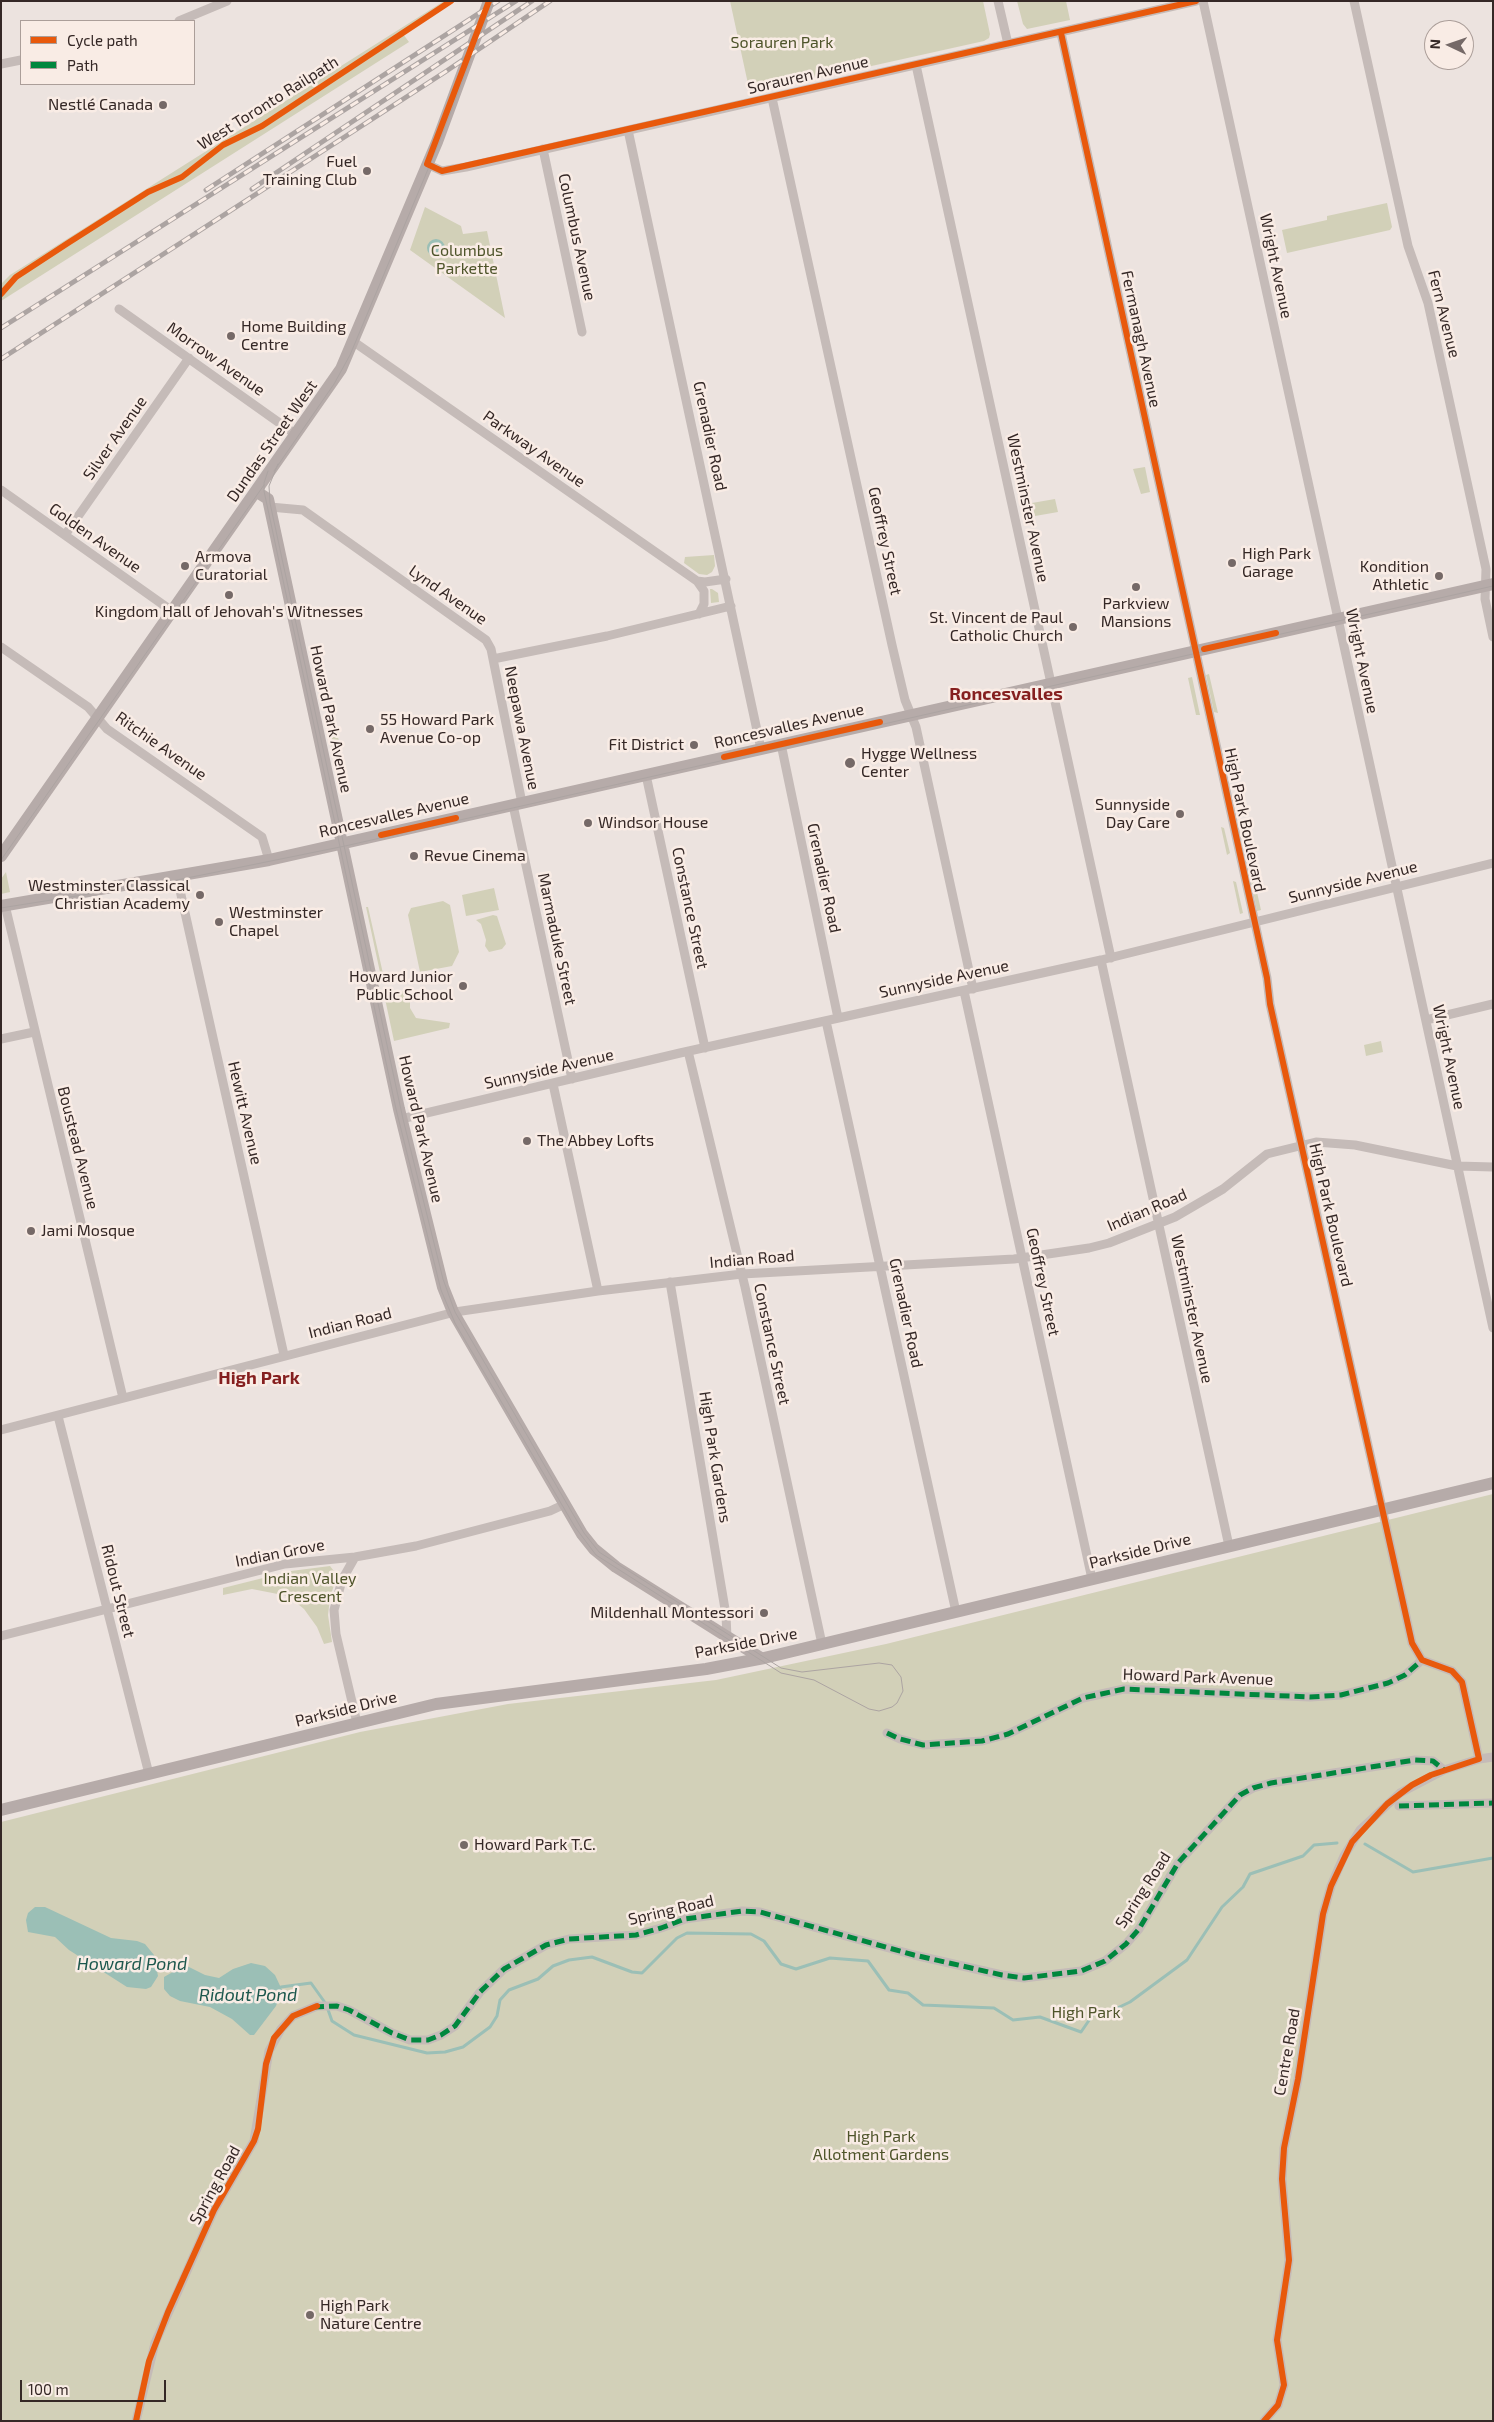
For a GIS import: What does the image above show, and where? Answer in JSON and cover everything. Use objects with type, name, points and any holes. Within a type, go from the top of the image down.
[{"type":"street","points":[[181,20],[228,1]]},
{"type":"street","name":"Dundas Street West","points":[[1,856],[257,492],[295,434],[333,383],[354,342],[427,164],[490,1]]},
{"type":"street","points":[[998,1],[1008,44]]},
{"type":"street","name":"Sorauren Avenue","points":[[427,164],[442,171],[1196,1]]},
{"type":"street","name":"Wright Avenue","points":[[1203,1],[1493,1328]]},
{"type":"street","name":"Fern Avenue","points":[[1354,1],[1408,246],[1428,303],[1489,585],[1485,599],[1493,637]]},
{"type":"street","name":"Fermanagh Avenue","points":[[1061,32],[1194,652]]},
{"type":"street","points":[[1,64],[20,60]]},
{"type":"street","name":"Westminster Avenue","points":[[916,65],[1111,958]]},
{"type":"street","name":"Geoffrey Street","points":[[772,98],[892,645],[905,700],[912,715],[1022,1258],[1092,1579]]},
{"type":"street","name":"Grenadier Road","points":[[628,130],[762,749]]},
{"type":"street","name":"Columbus Avenue","points":[[543,149],[582,332]]},
{"type":"street","name":"Morrow Avenue","points":[[118,309],[295,434]]},
{"type":"street","name":"Parkway Avenue","points":[[354,342],[697,581]]},
{"type":"street","name":"Silver Avenue","points":[[65,535],[189,358]]},
{"type":"street","name":"Golden Avenue","points":[[1,490],[172,611]]},
{"type":"street","name":"Howard Park Avenue","points":[[257,492],[268,499],[270,507],[401,1119],[443,1287],[453,1312],[588,1542],[604,1558],[761,1658]]},
{"type":"street","name":"Lynd Avenue","points":[[270,507],[303,510],[486,640],[493,659]]},
{"type":"street","points":[[697,581],[705,582],[726,578]]},
{"type":"street","points":[[697,581],[704,591],[704,604],[699,614]]},
{"type":"street","name":"Roncesvalles Avenue","points":[[3,906],[269,860],[1489,585]]},
{"type":"street","points":[[493,659],[731,606]]},
{"type":"street","name":"Ritchie Avenue","points":[[1,647],[88,706],[107,729],[262,837],[269,860]]},
{"type":"street","name":"High Park Boulevard","points":[[1194,652],[1412,1643],[1422,1660]]},
{"type":"street","name":"Neepawa Avenue","points":[[493,659],[518,804]]},
{"type":"street","name":"Grenadier Road","points":[[780,744],[838,1018]]},
{"type":"street","name":"Constance Street","points":[[646,775],[705,1048]]},
{"type":"street","name":"Marmaduke Street","points":[[518,804],[528,874],[572,1079]]},
{"type":"street","name":"Sunnyside Avenue","points":[[401,1119],[688,1051],[1111,958],[1493,863]]},
{"type":"street","name":"Hewitt Avenue","points":[[177,877],[284,1355]]},
{"type":"street","name":"Boustead Avenue","points":[[3,906],[123,1398]]},
{"type":"street","name":"Westminster Avenue","points":[[1101,960],[1229,1546]]},
{"type":"street","points":[[1426,1020],[1493,1004]]},
{"type":"street","name":"Grenadier Road","points":[[826,1021],[956,1612]]},
{"type":"street","points":[[1,1039],[34,1032]]},
{"type":"street","name":"Constance Street","points":[[688,1051],[742,1274],[822,1644]]},
{"type":"street","points":[[552,1084],[598,1291]]},
{"type":"street","name":"Indian Road","points":[[1,1430],[453,1312],[598,1291],[742,1274],[1022,1258],[1090,1248],[1158,1225],[1209,1198],[1267,1154],[1302,1145],[1329,1142],[1394,1152],[1457,1166],[1493,1167]]},
{"type":"street","name":"High Park Gardens","points":[[670,1282],[726,1615],[727,1638]]},
{"type":"street","name":"Ridout Street","points":[[58,1416],[149,1774]]},
{"type":"street","name":"Parkside Drive","points":[[1,1810],[436,1704],[706,1669],[761,1658],[1493,1483]]},
{"type":"street","name":"Indian Grove","points":[[1,1636],[285,1564],[355,1557],[416,1546],[550,1511],[565,1504]]},
{"type":"street","points":[[355,1557],[342,1580],[334,1610],[336,1634],[357,1723]]},
{"type":"street","points":[[1422,1660],[1452,1671],[1462,1682],[1479,1759],[1493,1757]]},
{"type":"street","name":"Howard Park Avenue","points":[[887,1733],[900,1739],[923,1745],[982,1741],[1008,1734],[1083,1698],[1124,1689],[1310,1698],[1341,1695],[1388,1683],[1405,1675],[1422,1660]]},
{"type":"street","name":"Centre Road","points":[[1264,2421],[1278,2405],[1284,2385],[1277,2340],[1289,2260],[1282,2187],[1283,2156],[1298,2079],[1327,1899],[1344,1856],[1367,1823],[1400,1794],[1444,1770],[1479,1759]]},
{"type":"street","name":"Spring Road","points":[[136,2421],[149,2361],[168,2312],[214,2210],[254,2141],[266,2064],[274,2038],[293,2016],[317,2006],[337,2006],[410,2040],[428,2040],[441,2035],[455,2026],[480,1992],[504,1969],[546,1944],[569,1939],[636,1935],[685,1919],[742,1911],[760,1912],[914,1955],[1002,1975],[1024,1978],[1082,1971],[1105,1961],[1126,1944],[1139,1929],[1178,1863],[1240,1795],[1253,1788],[1271,1783],[1415,1760],[1434,1761],[1444,1770]]},
{"type":"street","points":[[1398,1806],[1493,1802]]},
{"type":"green space","points":[[444,1],[456,1],[403,34],[409,42],[1,301],[1,284],[10,275]]},
{"type":"green space","name":"Sorauren Park","points":[[730,1],[983,1],[990,34],[989,38],[984,41],[750,93]]},
{"type":"green space","points":[[1017,1],[1066,1],[1070,20],[1027,29],[1023,24]]},
{"type":"green space","points":[[1387,203],[1392,227],[1390,230],[1287,253],[1282,230],[1327,220],[1327,216]]},
{"type":"green space","name":"Columbus Parkette","points":[[425,207],[461,226],[463,234],[487,231],[505,318],[410,250]]},
{"type":"green space","points":[[1145,467],[1150,492],[1141,494],[1133,469]]},
{"type":"green space","points":[[1055,499],[1058,512],[1035,516],[1032,503]]},
{"type":"green space","points":[[714,555],[715,566],[712,572],[707,575],[699,574],[684,563],[685,557]]},
{"type":"green space","points":[[710,589],[718,593],[719,602],[711,603]]},
{"type":"green space","points":[[1209,674],[1218,713],[1214,712],[1206,675]]},
{"type":"green space","points":[[1192,677],[1200,715],[1196,715],[1188,678]]},
{"type":"green space","points":[[335,727],[341,748],[333,753],[328,728]]},
{"type":"green space","points":[[1221,827],[1224,828],[1230,853],[1227,855]]},
{"type":"green space","points":[[1252,870],[1261,910],[1257,911],[1249,871]]},
{"type":"green space","points":[[6,872],[10,892],[1,894],[1,879]]},
{"type":"green space","points":[[1233,881],[1236,882],[1243,913],[1240,914]]},
{"type":"green space","points":[[494,888],[499,910],[466,916],[462,895]]},
{"type":"green space","points":[[443,901],[450,905],[459,952],[452,966],[420,972],[408,915],[411,908]]},
{"type":"green space","points":[[366,907],[368,907],[384,978],[381,977]]},
{"type":"green space","points":[[493,915],[497,916],[506,944],[502,949],[489,952],[485,946],[486,940],[481,924],[476,920]]},
{"type":"green space","points":[[403,991],[410,994],[410,1008],[416,1018],[450,1023],[449,1028],[394,1041],[384,994]]},
{"type":"green space","points":[[1381,1041],[1383,1052],[1366,1056],[1364,1045]]},
{"type":"green space","name":"High Park","points":[[1493,1494],[1493,2421],[1,2421],[1,1822],[360,1732],[508,1704],[716,1680],[886,1644]]},
{"type":"green space","name":"Indian Valley Crescent","points":[[330,1566],[337,1575],[330,1598],[328,1615],[332,1642],[324,1644],[317,1627],[304,1609],[288,1596],[252,1589],[223,1595],[223,1588],[291,1571]]},
{"type":"water","points":[[436,239],[442,242],[445,248],[442,254],[436,257],[430,254],[427,248],[430,242]]},
{"type":"water","name":"Howard Pond","points":[[35,1907],[45,1907],[111,1938],[137,1941],[145,1944],[154,1955],[158,1976],[151,1987],[146,1989],[127,1987],[69,1950],[55,1937],[28,1932],[26,1920],[28,1913]]},
{"type":"water","name":"Ridout Pond","points":[[251,1963],[265,1966],[275,1975],[282,1990],[276,2006],[254,2035],[250,2035],[232,2019],[210,2007],[180,2001],[170,1996],[164,1989],[164,1977],[185,1965],[205,1975],[219,1978],[233,1969]]},
{"type":"waterway","points":[[281,1987],[311,1983],[326,2004],[332,2021],[354,2035],[427,2053],[445,2052],[463,2047],[490,2027],[497,2016],[500,2000],[509,1990],[538,1979],[553,1966],[569,1960],[592,1957],[632,1972],[642,1973],[677,1938],[687,1933],[751,1934],[764,1941],[781,1964],[796,1969],[830,1958],[868,1961],[889,1990],[908,1993],[923,2005],[994,2008],[1013,2020],[1040,2017],[1081,2032],[1094,2013],[1111,2011],[1130,2002],[1187,1960],[1222,1907],[1243,1887],[1250,1874],[1303,1856],[1314,1845],[1337,1843]]},
{"type":"waterway","points":[[1365,1844],[1413,1872],[1493,1858]]},
{"type":"tram line","points":[[274,471],[334,384],[350,355],[439,143],[493,1]]},
{"type":"tram line","points":[[268,471],[264,483],[264,491],[396,1109],[441,1290],[455,1323],[575,1527],[596,1555],[781,1673],[814,1680],[869,1709],[879,1711],[892,1707],[897,1703],[903,1691],[901,1677],[892,1665],[879,1663],[802,1672],[781,1668],[599,1552],[584,1533],[455,1312],[443,1279],[403,1119],[270,503],[269,486],[278,464]]},
{"type":"tram line","points":[[1,860],[264,485]]},
{"type":"tram line","points":[[1,908],[177,880],[345,846],[1493,586]]},
{"type":"railway","points":[[206,190],[498,1]]},
{"type":"railway","points":[[1,328],[516,1]]},
{"type":"railway","points":[[252,189],[532,1]]},
{"type":"railway","points":[[1,359],[445,72],[550,1]]},
{"type":"marked path","points":[[887,1733],[900,1739],[923,1745],[982,1741],[1008,1734],[1083,1698],[1124,1689],[1310,1697],[1341,1695],[1388,1683],[1405,1675],[1422,1660]]},
{"type":"marked path","points":[[314,2007],[337,2006],[410,2040],[428,2040],[441,2035],[455,2026],[480,1992],[504,1969],[546,1945],[569,1939],[636,1935],[685,1919],[742,1911],[760,1912],[914,1955],[1002,1975],[1024,1978],[1081,1971],[1105,1961],[1126,1944],[1139,1929],[1178,1863],[1240,1795],[1253,1788],[1271,1783],[1415,1760],[1433,1761],[1444,1770]]},
{"type":"marked path","points":[[1399,1806],[1493,1803]]},
{"type":"cycle path","name":"West Toronto Railpath","points":[[1,294],[16,277],[68,243],[148,192],[182,177],[223,145],[262,126],[451,1]]},
{"type":"cycle path","points":[[489,1],[427,164],[442,171],[1196,1]]},
{"type":"cycle path","points":[[1061,33],[1267,978],[1270,1004],[1412,1643],[1422,1660],[1452,1671],[1462,1682],[1479,1759],[1431,1775],[1412,1785],[1387,1804],[1352,1842],[1331,1886],[1323,1914],[1298,2079],[1284,2148],[1282,2179],[1289,2260],[1277,2340],[1284,2385],[1278,2405],[1264,2421]]},
{"type":"cycle path","points":[[1204,649],[1276,633]]},
{"type":"cycle path","points":[[724,757],[880,722]]},
{"type":"cycle path","points":[[381,835],[456,818]]},
{"type":"cycle path","points":[[136,2421],[149,2361],[168,2312],[214,2210],[254,2141],[258,2129],[266,2064],[274,2038],[293,2016],[317,2006]]},
{"type":"place","name":"Nestlé Canada","points":[[163,105]]},
{"type":"place","name":"Fuel Training Club","points":[[367,171]]},
{"type":"place","name":"Home Building Centre","points":[[231,336]]},
{"type":"place","name":"High Park Garage","points":[[1232,563]]},
{"type":"place","name":"Armova Curatorial","points":[[185,566]]},
{"type":"place","name":"Kondition Athletic","points":[[1439,576]]},
{"type":"place","name":"Parkview Mansions","points":[[1136,587]]},
{"type":"place","name":"Kingdom Hall of Jehovah's Witnesses","points":[[229,595]]},
{"type":"place","name":"St. Vincent de Paul Catholic Church","points":[[1073,627]]},
{"type":"place","name":"55 Howard Park Avenue Co-op","points":[[370,729]]},
{"type":"place","name":"Fit District","points":[[694,745]]},
{"type":"place","name":"Hygge Wellness Center","points":[[850,763]]},
{"type":"place","name":"Sunnyside Day Care","points":[[1180,814]]},
{"type":"place","name":"Windsor House","points":[[588,823]]},
{"type":"place","name":"Revue Cinema","points":[[414,856]]},
{"type":"place","name":"Westminster Classical Christian Academy","points":[[200,895]]},
{"type":"place","name":"Westminster Chapel","points":[[219,922]]},
{"type":"place","name":"Howard Junior Public School","points":[[463,986]]},
{"type":"place","name":"The Abbey Lofts","points":[[527,1141]]},
{"type":"place","name":"Jami Mosque","points":[[31,1231]]},
{"type":"place","name":"Mildenhall Montessori","points":[[764,1613]]},
{"type":"place","name":"Howard Park T.C.","points":[[464,1845]]},
{"type":"place","name":"High Park Nature Centre","points":[[310,2315]]},
{"type":"district","name":"Roncesvalles","points":[[1006,694]]},
{"type":"district","name":"High Park","points":[[259,1378]]},
{"type":"park label","name":"High Park Allotment Gardens","points":[[881,2146]]}]
